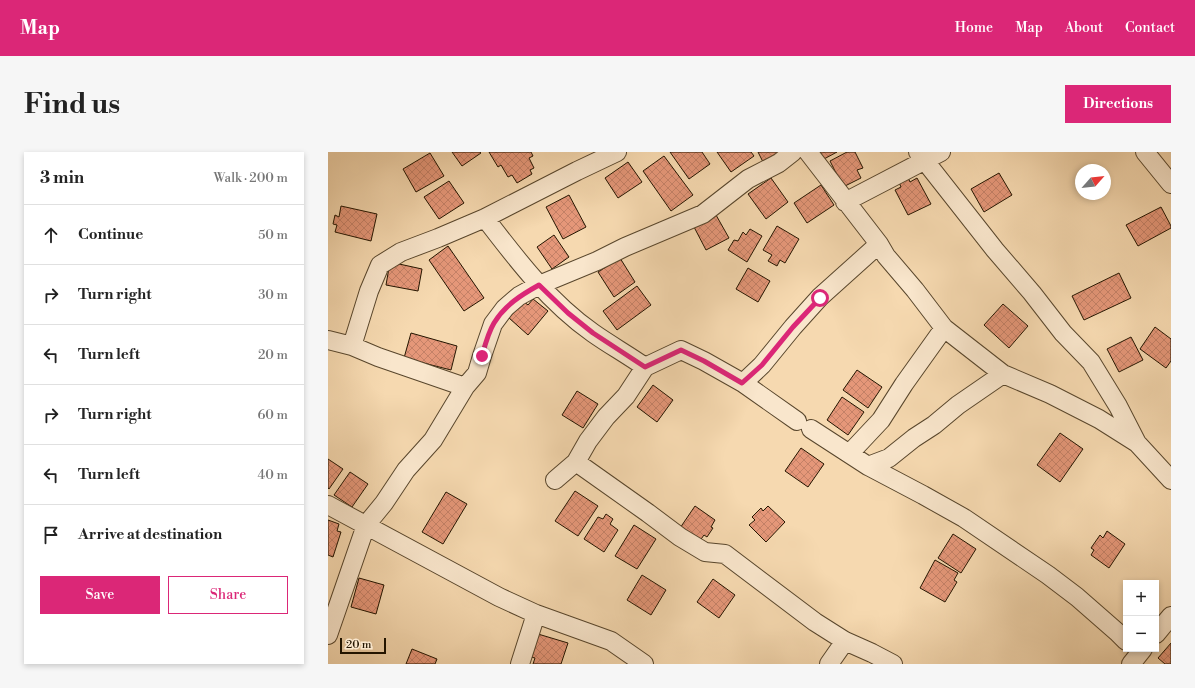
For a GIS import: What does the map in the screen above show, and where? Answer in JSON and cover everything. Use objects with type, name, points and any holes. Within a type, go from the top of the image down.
[{"type":"street","points":[[352,346],[369,291],[380,265],[401,252],[485,218],[617,152]]},
{"type":"street","points":[[328,635],[366,525],[384,503],[406,470],[433,440],[465,387],[477,373],[493,324],[505,308],[519,296],[539,285],[703,214],[748,179],[779,164],[794,152]]},
{"type":"street","points":[[808,152],[886,256],[915,290],[944,328],[1003,374],[1050,394],[1099,419],[1136,443],[1171,480]]},
{"type":"street","points":[[845,202],[922,156],[941,152]]},
{"type":"street","points":[[1144,152],[1171,184]]},
{"type":"street","points":[[922,156],[995,250],[1032,293],[1063,333],[1091,362],[1118,406],[1136,443]]},
{"type":"street","points":[[485,218],[539,285],[568,313],[593,333],[645,367]]},
{"type":"street","points":[[742,383],[762,365],[793,327],[820,298],[878,244]]},
{"type":"street","points":[[850,453],[881,420],[904,384],[944,328]]},
{"type":"street","points":[[328,340],[352,346],[378,357],[465,387]]},
{"type":"street","points":[[555,480],[576,462],[588,441],[606,417],[626,396],[645,367],[681,350],[704,361],[742,383],[868,466],[964,518],[1048,575],[1077,597],[1123,639]]},
{"type":"street","points":[[868,466],[889,458],[914,438],[934,425],[958,405],[1003,374]]},
{"type":"street","points":[[576,462],[680,537],[705,552],[725,554],[815,622],[845,641],[893,664]]},
{"type":"street","points":[[328,505],[499,597],[536,614],[611,641],[644,664]]},
{"type":"street","points":[[520,664],[536,614]]},
{"type":"street","points":[[1159,630],[1171,616]]},
{"type":"street","points":[[829,664],[845,641]]},
{"type":"building","points":[[452,152],[480,152],[481,153],[462,166]]},
{"type":"building","points":[[489,152],[531,152],[533,156],[529,158],[534,168],[530,170],[532,174],[517,183],[512,175],[508,177],[501,165],[498,167]]},
{"type":"building","points":[[670,152],[702,152],[710,164],[689,179]]},
{"type":"building","points":[[717,152],[751,152],[754,156],[731,172]]},
{"type":"building","points":[[758,152],[787,152],[764,164]]},
{"type":"building","points":[[820,152],[837,152],[824,159]]},
{"type":"building","points":[[847,152],[855,152],[863,168],[857,170],[861,178],[843,187],[830,161]]},
{"type":"building","points":[[430,153],[444,176],[416,192],[403,169]]},
{"type":"building","points":[[664,156],[693,195],[671,211],[643,171]]},
{"type":"building","points":[[628,162],[642,182],[618,198],[605,178]]},
{"type":"building","points":[[999,173],[1012,195],[984,212],[971,189]]},
{"type":"building","points":[[907,175],[910,182],[917,178],[931,204],[908,215],[895,190],[901,187],[898,180]]},
{"type":"building","points":[[771,178],[788,202],[766,219],[748,194]]},
{"type":"building","points":[[449,181],[464,203],[439,219],[424,197]]},
{"type":"building","points":[[821,185],[834,205],[807,223],[794,203]]},
{"type":"building","points":[[569,195],[586,227],[563,239],[546,207]]},
{"type":"building","points":[[341,206],[377,214],[371,241],[335,232],[337,225],[333,224],[335,215],[339,217]]},
{"type":"building","points":[[1161,207],[1171,228],[1138,246],[1126,225]]},
{"type":"building","points":[[716,215],[729,238],[706,250],[694,227]]},
{"type":"building","points":[[777,226],[799,239],[785,263],[780,260],[777,266],[768,261],[772,255],[763,250]]},
{"type":"building","points":[[750,229],[762,236],[747,262],[728,250],[734,240],[738,241],[743,232],[746,235]]},
{"type":"building","points":[[554,235],[569,257],[552,269],[537,247]]},
{"type":"building","points":[[448,246],[484,298],[464,311],[429,260]]},
{"type":"building","points":[[620,258],[635,282],[614,297],[598,272]]},
{"type":"building","points":[[390,262],[422,269],[418,291],[386,285]]},
{"type":"building","points":[[748,268],[770,281],[758,302],[736,289]]},
{"type":"building","points":[[1119,273],[1131,298],[1084,320],[1072,296]]},
{"type":"building","points":[[637,286],[651,305],[617,330],[603,311]]},
{"type":"building","points":[[533,299],[548,311],[528,335],[509,318],[523,301],[528,305]]},
{"type":"building","points":[[1003,304],[1028,326],[1009,348],[984,325]]},
{"type":"building","points":[[1155,327],[1171,339],[1171,361],[1166,368],[1140,349]]},
{"type":"building","points":[[411,333],[457,346],[451,370],[404,358]]},
{"type":"building","points":[[1131,337],[1143,360],[1119,372],[1107,349]]},
{"type":"building","points":[[857,370],[882,387],[868,408],[843,390]]},
{"type":"building","points":[[653,385],[673,400],[657,422],[637,407]]},
{"type":"building","points":[[577,391],[598,404],[583,428],[562,415]]},
{"type":"building","points":[[842,397],[864,412],[848,435],[827,420]]},
{"type":"building","points":[[1060,433],[1083,449],[1060,482],[1037,465]]},
{"type":"building","points":[[801,448],[824,464],[808,487],[785,471]]},
{"type":"building","points":[[328,459],[343,469],[329,489],[328,488]]},
{"type":"building","points":[[350,472],[368,484],[352,507],[334,495]]},
{"type":"building","points":[[575,491],[598,506],[578,536],[555,521]]},
{"type":"building","points":[[446,492],[467,504],[443,544],[422,532]]},
{"type":"building","points":[[695,506],[715,520],[711,527],[713,528],[707,537],[704,535],[699,542],[680,528]]},
{"type":"building","points":[[768,506],[785,522],[766,542],[749,525],[755,520],[752,517],[761,508],[763,511]]},
{"type":"building","points":[[606,514],[613,519],[610,524],[618,530],[604,552],[584,539],[598,517],[603,519]]},
{"type":"building","points":[[328,520],[339,524],[337,531],[341,532],[333,557],[328,555]]},
{"type":"building","points":[[634,525],[656,539],[637,569],[615,556]]},
{"type":"building","points":[[1107,531],[1125,544],[1109,568],[1091,555],[1094,550],[1091,548],[1100,535],[1103,538]]},
{"type":"building","points":[[953,534],[976,549],[961,573],[938,558]]},
{"type":"building","points":[[935,560],[958,573],[954,580],[957,582],[945,602],[920,588]]},
{"type":"building","points":[[642,575],[666,590],[651,615],[627,600]]},
{"type":"building","points":[[359,578],[384,585],[376,614],[351,607]]},
{"type":"building","points":[[713,579],[735,595],[719,618],[697,602]]},
{"type":"building","points":[[538,634],[568,643],[561,664],[533,664],[535,658],[531,657]]},
{"type":"building","points":[[1171,643],[1171,664],[1165,664],[1158,658]]},
{"type":"building","points":[[412,649],[437,659],[435,664],[406,664]]},
{"type":"route","points":[[482,356],[493,324],[505,308],[519,296],[539,285],[568,313],[593,333],[645,367],[681,350],[704,361],[742,383],[762,365],[793,327],[820,298]]}]
